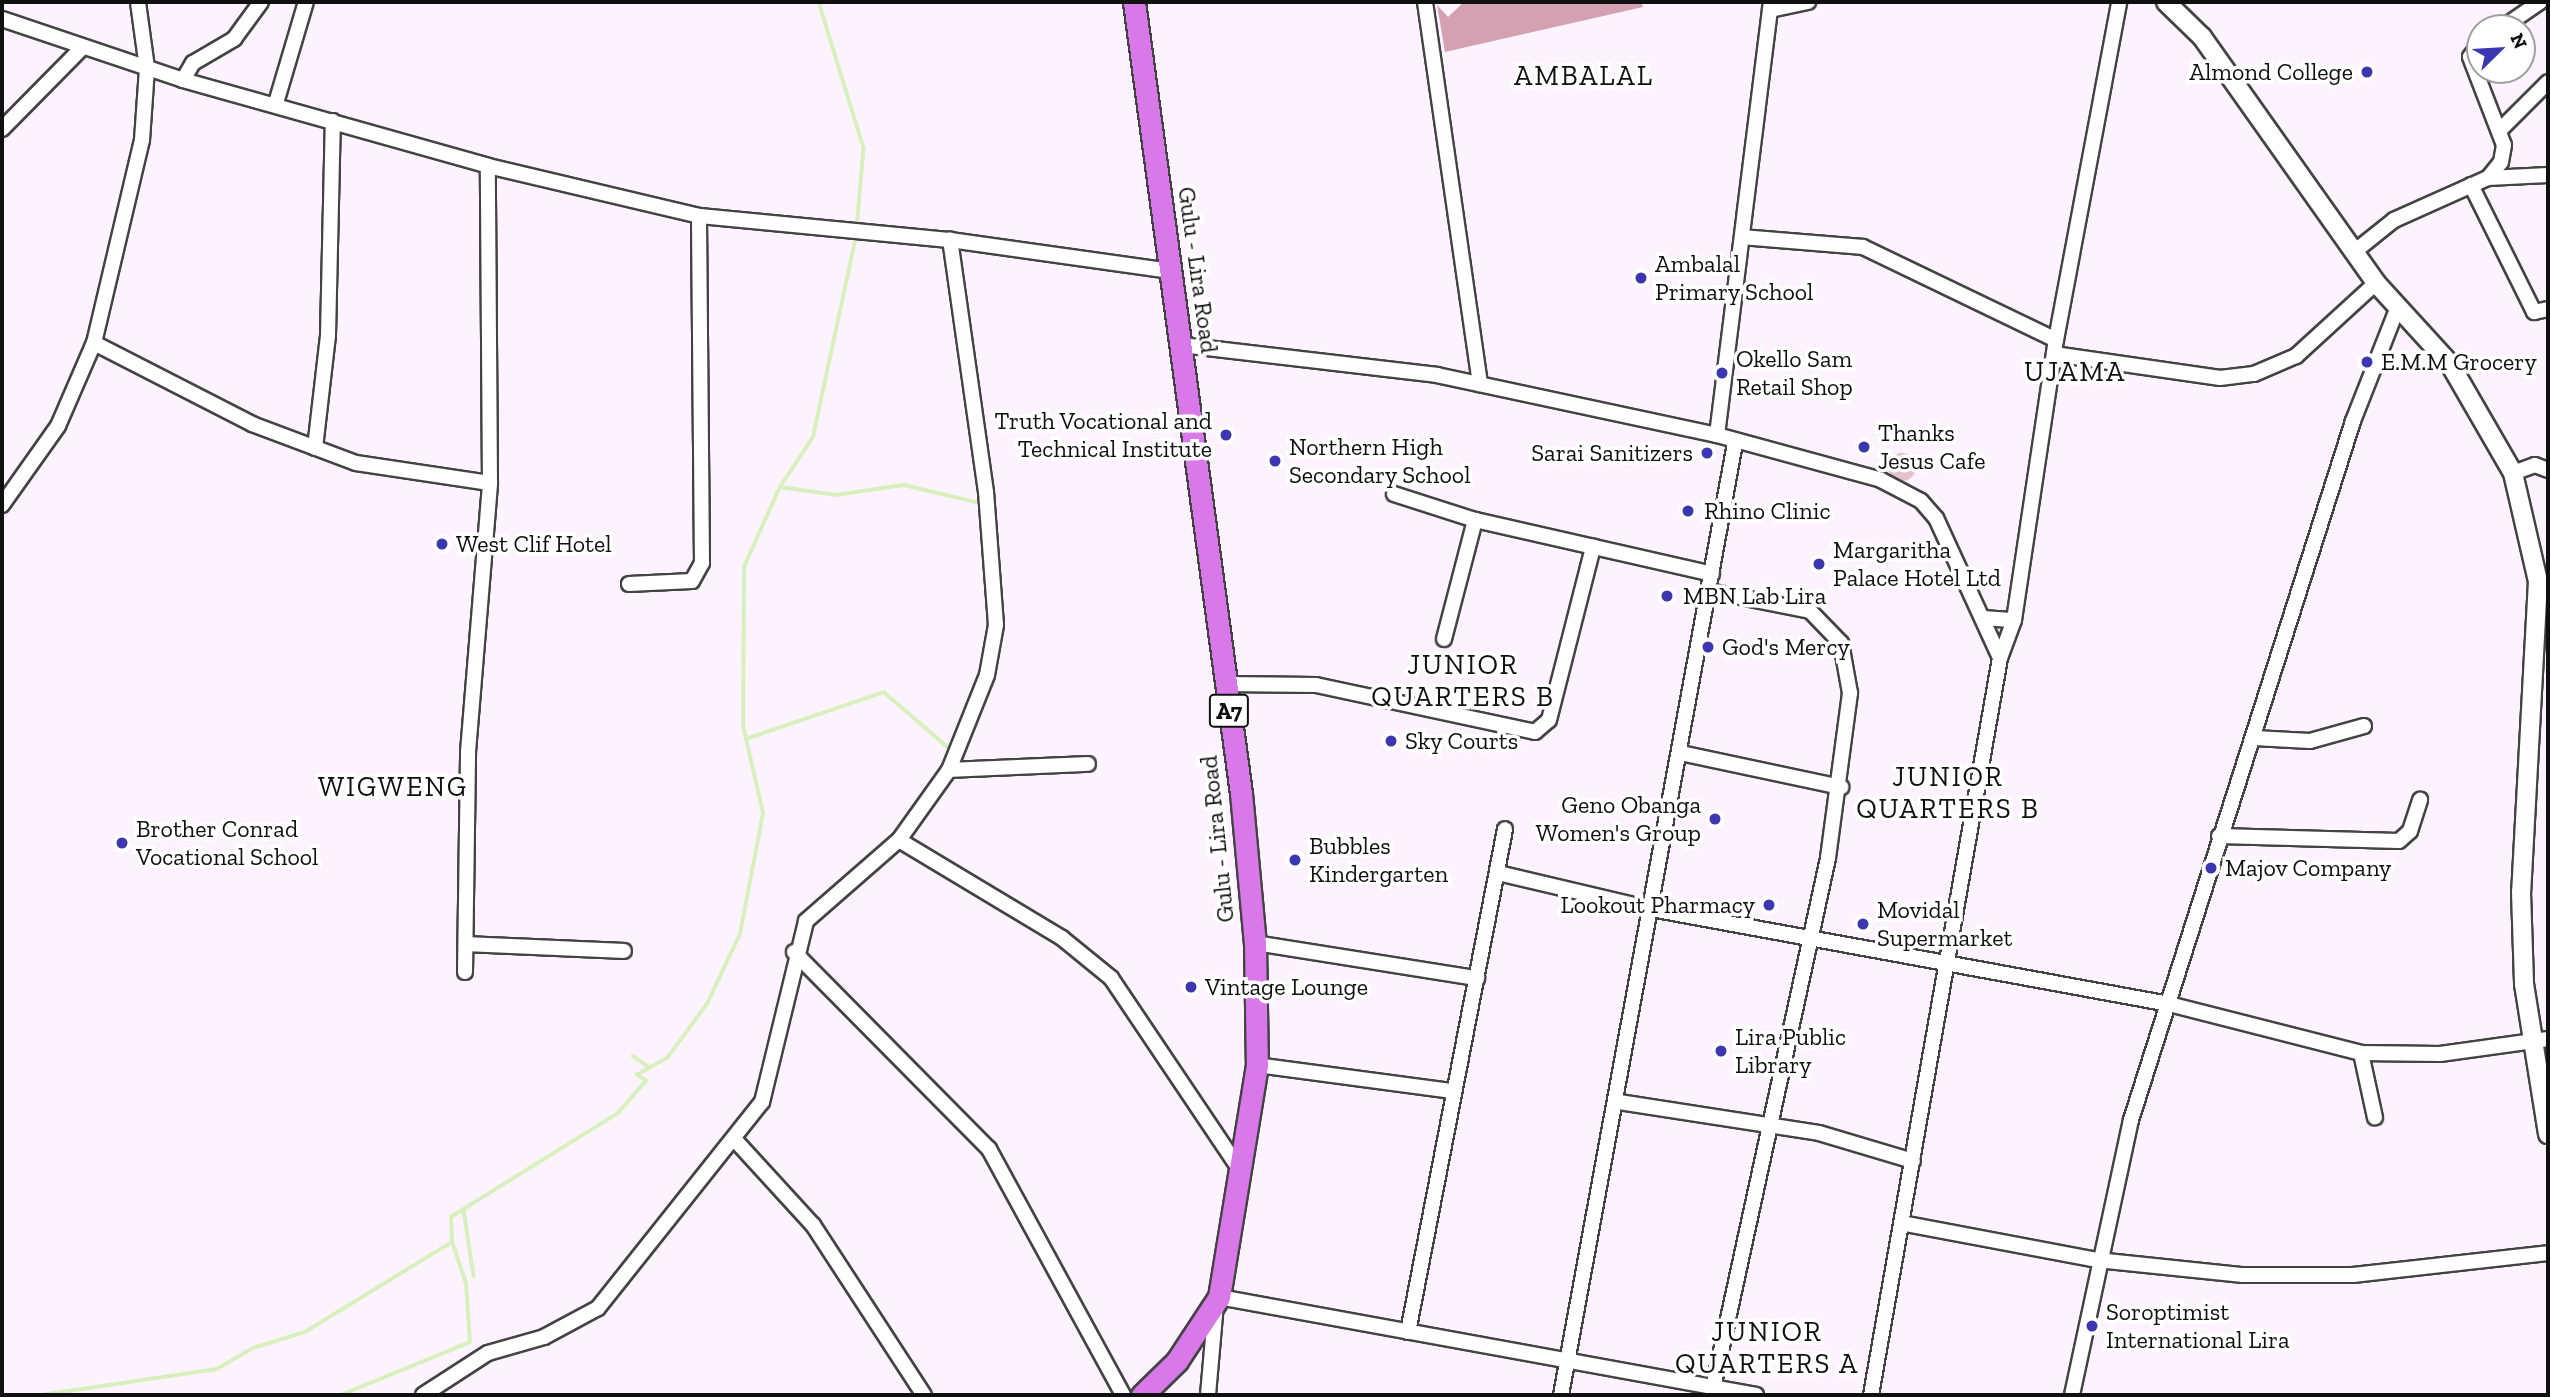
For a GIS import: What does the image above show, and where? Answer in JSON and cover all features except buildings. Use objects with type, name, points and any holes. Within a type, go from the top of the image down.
[{"type":"main road","name":"Gulu - Lira Road","points":[[1134,2],[1182,345],[1255,943],[1257,1065],[1243,1174],[1217,1300],[1177,1361],[1142,1395]]},
{"type":"street","points":[[3,501],[58,426],[94,343],[142,140],[148,68],[138,2]]},
{"type":"street","points":[[183,80],[193,63],[239,34],[261,2]]},
{"type":"street","points":[[276,103],[306,2]]},
{"type":"street","points":[[1425,2],[1480,384]]},
{"type":"street","points":[[1717,435],[1771,6],[1808,2]]},
{"type":"street","points":[[1871,1395],[1950,964],[2000,658],[2014,620],[2055,347],[2119,2]]},
{"type":"street","points":[[2166,2],[2202,37],[2376,282],[2451,364],[2513,474],[2538,581],[2521,892],[2540,1041],[2548,1134]]},
{"type":"street","points":[[2522,14],[2540,2]]},
{"type":"street","points":[[2,19],[81,49],[183,80],[276,103],[488,166],[699,216],[950,240],[1171,271]]},
{"type":"street","points":[[2,129],[81,49]]},
{"type":"street","points":[[2501,129],[2548,82]]},
{"type":"street","points":[[2482,84],[2501,129],[2504,155],[2487,178]]},
{"type":"street","points":[[315,448],[328,335],[333,121]]},
{"type":"street","points":[[465,972],[468,752],[490,483],[488,166]]},
{"type":"street","points":[[2354,253],[2394,220],[2487,178],[2548,175]]},
{"type":"street","points":[[2471,185],[2534,313],[2548,309]]},
{"type":"street","points":[[629,584],[692,582],[702,563],[699,216]]},
{"type":"street","points":[[1742,237],[1863,247],[2055,347],[2220,378],[2254,374],[2296,356],[2376,282]]},
{"type":"street","points":[[423,1395],[488,1353],[544,1337],[598,1308],[734,1140],[773,1076],[794,952],[818,906],[899,840],[949,770],[981,695],[996,625],[987,503],[950,240]]},
{"type":"street","points":[[2072,1395],[2096,1260],[2131,1120],[2353,421],[2398,307]]},
{"type":"street","points":[[94,343],[252,424],[315,448],[389,470],[490,483]]},
{"type":"street","points":[[1182,345],[1480,384],[1717,435],[1735,443],[1873,477],[1921,501],[1951,543],[2000,658]]},
{"type":"street","points":[[1562,1395],[1619,1101],[1735,443]]},
{"type":"street","points":[[2513,474],[2535,465],[2548,470]]},
{"type":"street","points":[[1394,494],[1475,520],[1712,573]]},
{"type":"street","points":[[1444,639],[1475,520]]},
{"type":"street","points":[[1224,684],[1316,685],[1535,732],[1549,720],[1593,547]]},
{"type":"street","points":[[1709,590],[1795,606],[1829,624],[1841,643],[1850,692],[1841,787],[1812,938],[1774,1124],[1713,1388]]},
{"type":"street","points":[[1983,618],[2014,620]]},
{"type":"street","points":[[2254,738],[2310,741],[2364,726]]},
{"type":"street","points":[[1681,753],[1841,787]]},
{"type":"street","points":[[949,770],[1088,764]]},
{"type":"street","points":[[2219,836],[2399,841],[2410,831],[2420,800]]},
{"type":"street","points":[[1408,1332],[1453,1091],[1499,873],[1505,829]]},
{"type":"street","points":[[899,840],[1062,938],[1111,978],[1243,1174]]},
{"type":"street","points":[[1499,873],[1651,909],[2169,1004],[2361,1053],[2440,1054],[2540,1041]]},
{"type":"street","points":[[1255,943],[1477,978]]},
{"type":"street","points":[[466,944],[624,951]]},
{"type":"street","points":[[794,952],[989,1149],[1123,1395]]},
{"type":"street","points":[[2361,1053],[2375,1118]]},
{"type":"street","points":[[1257,1065],[1453,1091]]},
{"type":"street","points":[[1619,1101],[1774,1124],[1863,1142],[1913,1161]]},
{"type":"street","points":[[734,1140],[813,1225],[924,1395]]},
{"type":"street","points":[[1901,1223],[2096,1260],[2315,1276],[2548,1253]]},
{"type":"street","points":[[1208,1395],[1217,1300],[1756,1395]]},
{"type":"shaded area","points":[[1464,2],[1641,2],[1643,7],[1445,52],[1437,5],[1448,17]]},
{"type":"shaded area","points":[[1902,453],[1912,457],[1916,467],[1912,477],[1902,481],[1892,477],[1888,467],[1892,457]]},
{"type":"waterway","points":[[819,2],[864,148],[857,229]]},
{"type":"waterway","points":[[41,1395],[217,1369],[253,1348],[305,1332],[452,1242],[451,1217],[618,1113],[646,1081],[637,1075],[668,1057],[707,1004],[740,934],[763,813],[743,726],[744,567],[780,487],[813,437],[856,236]]},
{"type":"waterway","points":[[780,487],[836,495],[904,485],[976,502]]},
{"type":"waterway","points":[[746,739],[884,692],[950,749]]},
{"type":"waterway","points":[[633,1056],[649,1067]]},
{"type":"waterway","points":[[464,1210],[474,1276]]},
{"type":"waterway","points":[[341,1395],[470,1342],[466,1284],[452,1242]]},
{"type":"place","name":"Almond College","points":[[2367,72]]},
{"type":"place","name":"Ambalal Primary School","points":[[1641,278]]},
{"type":"place","name":"E.M.M Grocery","points":[[2367,362]]},
{"type":"place","name":"Okello Sam Retail Shop","points":[[1722,373]]},
{"type":"place","name":"Truth Vocational and Technical Institute","points":[[1226,435]]},
{"type":"place","name":"Thanks Jesus Cafe","points":[[1864,447]]},
{"type":"place","name":"Sarai Sanitizers","points":[[1707,453]]},
{"type":"place","name":"Northern High Secondary School","points":[[1275,461]]},
{"type":"place","name":"Rhino Clinic","points":[[1688,511]]},
{"type":"place","name":"West Clif Hotel","points":[[442,544]]},
{"type":"place","name":"Margaritha Palace Hotel Ltd","points":[[1819,564]]},
{"type":"place","name":"MBN Lab Lira","points":[[1667,596]]},
{"type":"place","name":"God's Mercy","points":[[1708,647]]},
{"type":"place","name":"Sky Courts","points":[[1391,741]]},
{"type":"place","name":"Geno Obanga Women's Group","points":[[1715,819]]},
{"type":"place","name":"Brother Conrad Vocational School","points":[[122,843]]},
{"type":"place","name":"Bubbles Kindergarten","points":[[1295,860]]},
{"type":"place","name":"Majov Company","points":[[2211,868]]},
{"type":"place","name":"Lookout Pharmacy","points":[[1769,905]]},
{"type":"place","name":"Movidal Supermarket","points":[[1863,924]]},
{"type":"place","name":"Vintage Lounge","points":[[1191,987]]},
{"type":"place","name":"Lira Public Library","points":[[1721,1051]]},
{"type":"place","name":"Soroptimist International Lira","points":[[2092,1326]]},
{"type":"district","name":"AMBALAL","points":[[1584,76]]},
{"type":"district","name":"UJAMA","points":[[2075,372]]},
{"type":"district","name":"JUNIOR QUARTERS B","points":[[1463,681]]},
{"type":"district","name":"WIGWENG","points":[[393,787]]},
{"type":"district","name":"JUNIOR QUARTERS B","points":[[1948,793]]},
{"type":"district","name":"JUNIOR QUARTERS A","points":[[1767,1348]]}]
